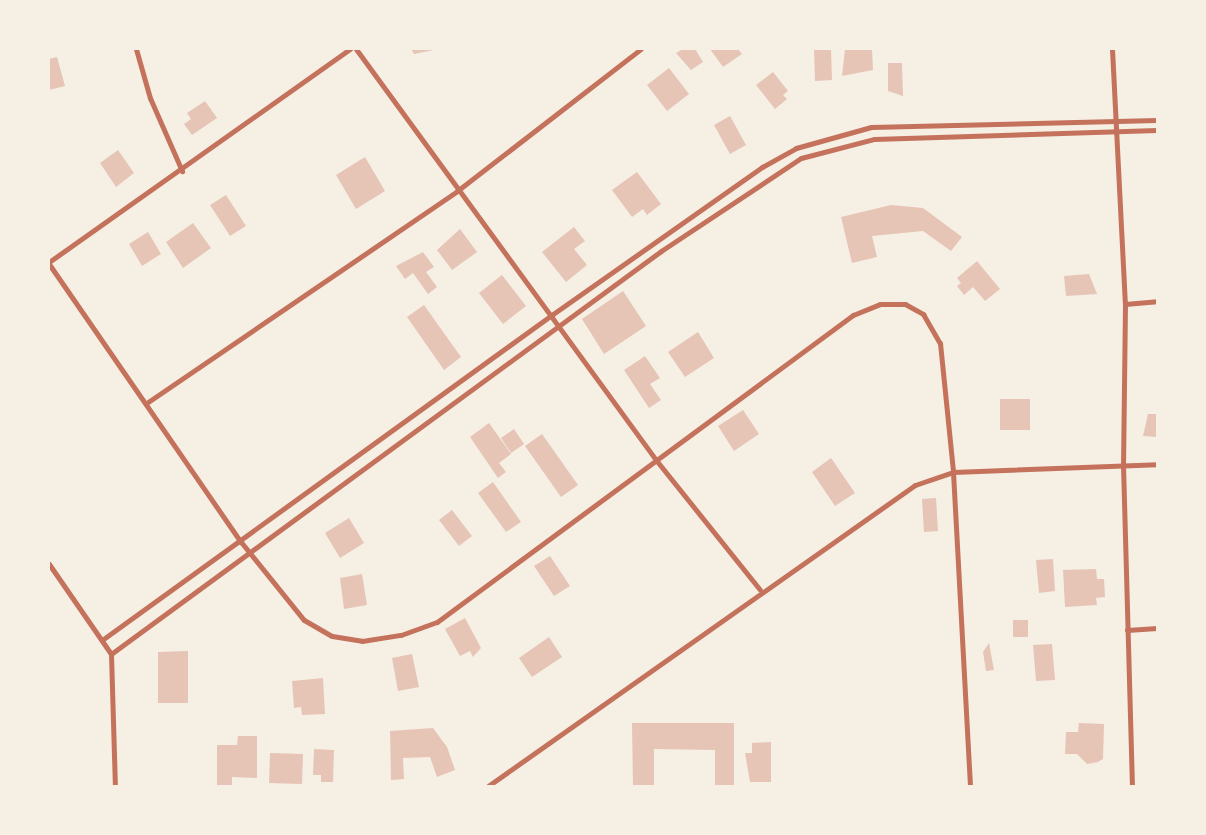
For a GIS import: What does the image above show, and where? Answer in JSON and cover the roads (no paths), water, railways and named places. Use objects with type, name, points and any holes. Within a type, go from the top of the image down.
[{"type":"street","points":[[136,49],[150,98],[182,171]]},
{"type":"street","points":[[350,49],[182,171],[49,263],[148,402],[241,542],[304,620],[332,636],[362,641],[402,635],[436,622],[853,315],[880,304],[905,304],[923,314],[940,343],[953,472],[970,786]]},
{"type":"street","points":[[356,49],[457,191],[553,314],[656,460],[760,590]]},
{"type":"street","points":[[148,402],[457,191],[641,49]]},
{"type":"street","points":[[1112,49],[1112,120],[1125,304],[1123,465],[1132,786]]},
{"type":"street","points":[[102,640],[241,542],[553,314],[762,167],[831,135],[906,125],[1157,120]]},
{"type":"street","points":[[906,125],[906,137]]},
{"type":"street","points":[[112,654],[248,550],[732,201],[776,172],[834,146],[906,137],[1157,130]]},
{"type":"street","points":[[725,193],[732,201]]},
{"type":"street","points":[[1125,304],[1157,301]]},
{"type":"street","points":[[402,424],[410,434]]},
{"type":"street","points":[[488,786],[760,590],[914,484],[953,472],[1157,464]]},
{"type":"street","points":[[49,564],[112,654],[115,786]]},
{"type":"street","points":[[1127,630],[1157,628]]}]
